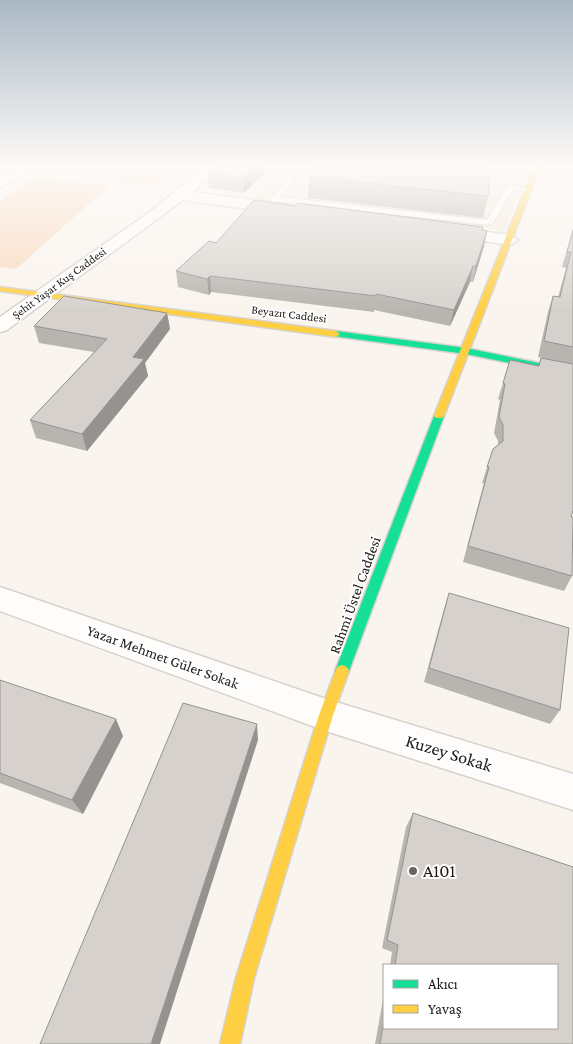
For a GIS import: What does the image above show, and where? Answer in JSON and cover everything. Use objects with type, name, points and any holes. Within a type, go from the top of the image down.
[{"type":"street","name":"Şehit Yaşar Kuş Caddesi","points":[[0,326],[151,216]]},
{"type":"street","points":[[331,216],[510,240]]},
{"type":"street","name":"Rahmi Üstel Caddesi","points":[[230,1044],[245,978],[326,715],[427,444],[519,216]]},
{"type":"street","name":"Beyazıt Caddesi","points":[[0,289],[466,351],[573,374]]},
{"type":"street","name":"Yazar Mehmet Güler Sokak","points":[[0,599],[326,715]]},
{"type":"street","name":"Kuzey Sokak","points":[[326,715],[573,792]]},
{"type":"lane","points":[[424,216],[489,223],[493,216]]},
{"type":"shaded area","points":[[0,216],[76,216],[16,269],[0,267]]},
{"type":"shaded area","points":[[383,216],[510,216],[504,231]]},
{"type":"building","points":[[240,216],[396,216],[483,227],[482,230],[487,231],[476,266],[473,266],[454,310],[376,294],[376,296],[210,276],[207,279],[176,271],[209,241],[216,243]]},
{"type":"building","points":[[573,230],[573,347],[544,341],[553,296],[560,297],[571,252],[567,252]]},
{"type":"building","points":[[64,296],[167,313],[133,357],[144,359],[82,434],[30,420],[107,339],[34,326]]},
{"type":"building","points":[[541,358],[573,364],[572,576],[468,546],[493,449],[503,441],[503,425],[499,417],[505,384],[503,383],[510,360],[539,366]]},
{"type":"building","points":[[449,593],[569,628],[560,710],[429,668]]},
{"type":"building","points":[[0,680],[116,719],[72,800],[0,773]]},
{"type":"building","points":[[183,703],[257,724],[151,1044],[40,1044]]},
{"type":"building","points":[[413,813],[573,867],[573,1044],[380,1044],[383,1026],[383,1029],[558,1029],[558,964],[395,964],[398,945],[387,940]]},
{"type":"traffic: fast","points":[[336,334],[466,351],[573,373]]},
{"type":"traffic: fast","points":[[342,671],[439,416]]},
{"type":"traffic: slow","points":[[439,416],[518,216]]},
{"type":"traffic: slow","points":[[0,289],[336,334]]},
{"type":"traffic: slow","points":[[230,1044],[245,978],[326,715],[342,671]]},
{"type":"place","name":"A101","points":[[413,871]]}]
